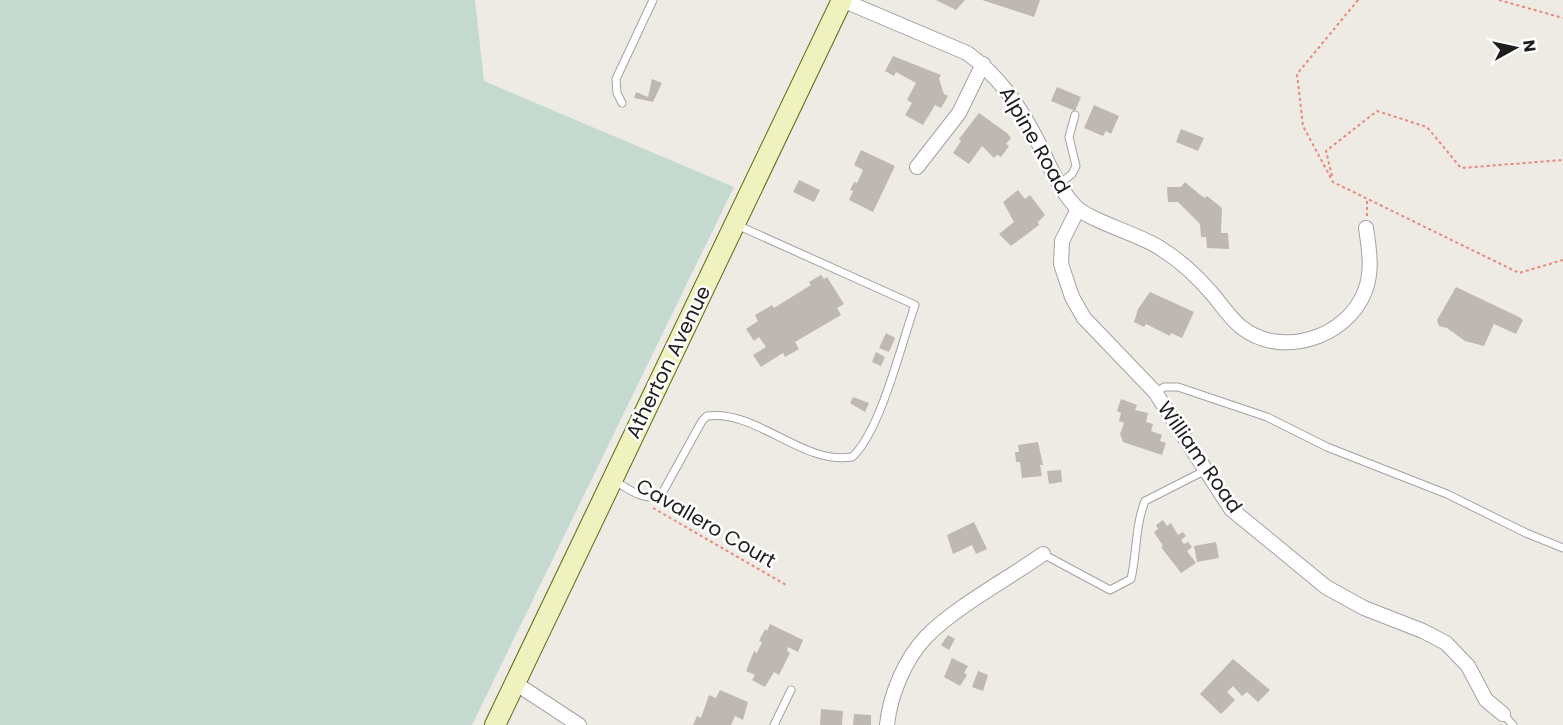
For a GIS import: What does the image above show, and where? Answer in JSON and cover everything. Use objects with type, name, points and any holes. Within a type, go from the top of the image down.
[{"type":"main road","name":"Atherton Avenue","points":[[495,725],[841,0]]},
{"type":"street","name":"Alpine Road","points":[[841,0],[967,53],[983,64],[1004,84],[1036,139],[1058,185],[1078,209],[1100,221],[1128,230],[1177,260],[1204,284],[1240,327],[1263,340],[1290,343],[1314,338],[1335,328],[1353,312],[1365,291],[1370,265],[1366,228]]},
{"type":"street","points":[[918,167],[959,113],[983,64]]},
{"type":"street","name":"William Road","points":[[1078,209],[1062,241],[1061,264],[1072,297],[1084,318],[1127,360],[1156,393],[1231,509],[1326,587],[1364,608],[1423,631],[1446,643],[1468,666],[1486,700],[1508,720]]},
{"type":"street","points":[[887,725],[902,671],[926,638],[951,617],[1043,554]]},
{"type":"street","points":[[516,683],[579,725]]},
{"type":"lane","points":[[622,103],[617,93],[616,80],[653,0]]},
{"type":"lane","points":[[1058,185],[1072,174],[1076,166],[1069,137],[1075,115]]},
{"type":"lane","points":[[612,479],[638,495],[651,499],[660,497],[702,421],[708,416],[731,417],[828,457],[852,457],[864,442],[884,399],[915,305],[734,224]]},
{"type":"lane","points":[[1156,393],[1164,387],[1178,387],[1267,417],[1327,447],[1448,494],[1526,533],[1563,548]]},
{"type":"lane","points":[[1043,554],[1110,590],[1131,579],[1137,556],[1138,518],[1145,501],[1206,470]]},
{"type":"lane","points":[[774,725],[791,690]]},
{"type":"path","points":[[1358,0],[1297,74],[1304,126],[1333,182],[1519,273],[1563,260]]},
{"type":"path","points":[[1498,0],[1563,18]]},
{"type":"path","points":[[1333,182],[1326,151],[1377,111],[1427,127],[1461,168],[1563,160]]},
{"type":"path","points":[[1366,228],[1367,199]]},
{"type":"path","name":"Cavallero Court","points":[[650,506],[788,586]]},
{"type":"green space","points":[[0,0],[475,0],[484,81],[734,187],[472,725],[0,725]]},
{"type":"building","points":[[936,0],[965,0],[956,10]]},
{"type":"building","points":[[982,0],[1040,0],[1034,17]]},
{"type":"building","points":[[893,56],[941,75],[939,79],[944,94],[948,96],[941,108],[935,105],[923,125],[905,115],[912,103],[907,100],[916,83],[896,72],[894,76],[885,71]]},
{"type":"building","points":[[652,79],[662,83],[653,102],[634,98],[636,92],[648,97]]},
{"type":"building","points":[[1057,87],[1081,97],[1075,111],[1051,101]]},
{"type":"building","points":[[1094,105],[1119,116],[1111,134],[1106,131],[1103,136],[1084,128]]},
{"type":"building","points":[[979,113],[1011,138],[1006,144],[1009,146],[1001,157],[997,155],[994,158],[982,146],[969,164],[953,153],[961,141],[959,139]]},
{"type":"building","points":[[1181,129],[1204,138],[1198,151],[1176,142]]},
{"type":"building","points":[[861,150],[895,166],[873,212],[849,200],[853,191],[850,190],[854,182],[857,183],[863,170],[854,165]]},
{"type":"building","points":[[799,180],[820,190],[814,202],[793,192]]},
{"type":"building","points":[[1185,182],[1222,208],[1221,233],[1228,233],[1229,249],[1207,248],[1206,237],[1201,237],[1200,224],[1178,202],[1168,202],[1167,187],[1181,187]]},
{"type":"building","points":[[1018,190],[1025,199],[1030,195],[1045,215],[1038,222],[1039,225],[1011,246],[999,234],[1014,222],[1003,202]]},
{"type":"building","points":[[821,275],[824,279],[827,277],[844,304],[837,308],[841,315],[795,342],[799,349],[785,357],[783,353],[761,367],[753,355],[766,347],[759,337],[754,341],[746,329],[758,321],[755,315],[772,305],[774,308],[811,285],[809,282]]},
{"type":"building","points":[[1456,287],[1523,320],[1516,334],[1494,324],[1484,346],[1465,341],[1447,328],[1439,326],[1437,320]]},
{"type":"building","points":[[1150,292],[1194,312],[1182,338],[1171,333],[1170,336],[1146,324],[1144,327],[1134,322],[1138,309]]},
{"type":"building","points":[[886,333],[895,338],[889,352],[879,348]]},
{"type":"building","points":[[876,352],[885,357],[881,366],[872,362]]},
{"type":"building","points":[[853,397],[869,403],[865,412],[850,403]]},
{"type":"building","points":[[1121,399],[1137,405],[1135,410],[1148,413],[1146,422],[1153,424],[1151,431],[1162,435],[1160,441],[1166,443],[1162,455],[1123,442],[1120,434],[1124,423],[1119,421],[1121,413],[1117,411]]},
{"type":"building","points":[[1038,442],[1043,465],[1040,465],[1042,476],[1022,478],[1020,462],[1016,462],[1015,452],[1019,452],[1018,445]]},
{"type":"building","points":[[1061,470],[1062,482],[1049,484],[1047,471]]},
{"type":"building","points":[[1163,520],[1167,526],[1171,523],[1178,535],[1183,532],[1186,536],[1181,540],[1184,544],[1188,542],[1192,547],[1187,551],[1196,563],[1181,573],[1161,547],[1163,546],[1154,532],[1158,529],[1156,525]]},
{"type":"building","points":[[974,522],[987,549],[976,554],[972,545],[953,554],[947,535]]},
{"type":"building","points":[[1216,542],[1219,558],[1197,562],[1194,546]]},
{"type":"building","points":[[770,624],[803,640],[798,652],[788,647],[787,651],[790,653],[779,675],[774,672],[765,687],[752,680],[755,675],[746,671],[754,651],[757,653],[762,642],[759,641],[765,629],[767,631]]},
{"type":"building","points":[[948,635],[955,639],[949,650],[941,645]]},
{"type":"building","points":[[952,658],[968,666],[964,673],[967,675],[960,686],[944,677]]},
{"type":"building","points":[[1233,659],[1270,690],[1258,702],[1247,692],[1242,696],[1233,686],[1227,692],[1235,700],[1221,714],[1200,694]]},
{"type":"building","points":[[978,671],[988,675],[983,691],[972,687]]},
{"type":"building","points":[[720,690],[748,702],[743,720],[735,716],[731,725],[693,725],[697,716],[701,718],[709,695],[716,698]]},
{"type":"building","points":[[821,709],[843,711],[842,725],[820,725]]},
{"type":"building","points":[[854,714],[871,715],[871,725],[853,725]]}]
